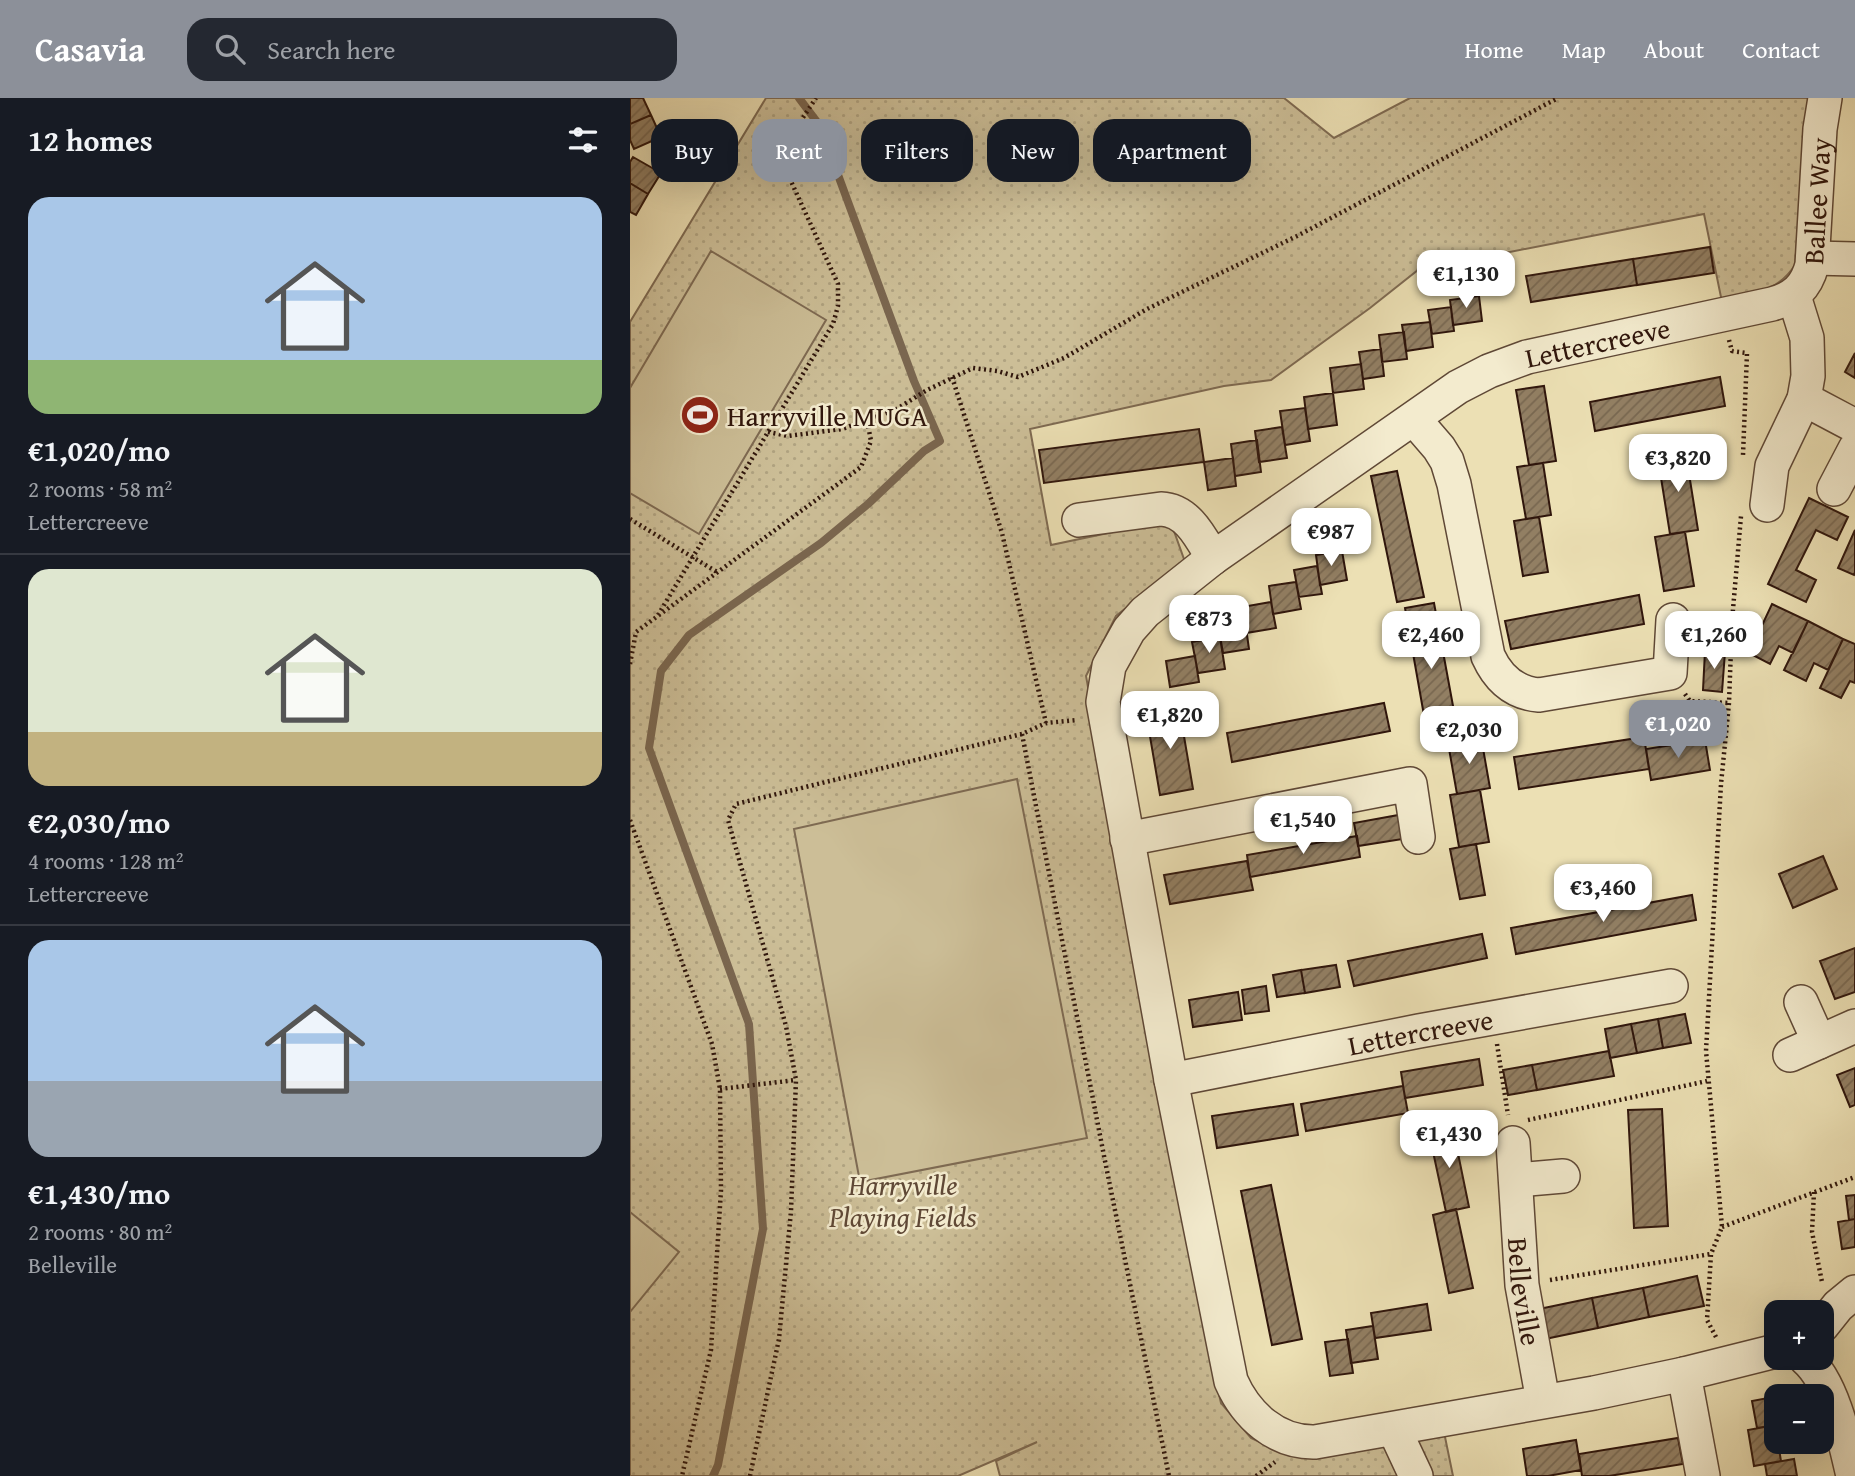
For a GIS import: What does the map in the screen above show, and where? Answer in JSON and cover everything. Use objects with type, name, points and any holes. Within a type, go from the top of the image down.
[{"type":"street","name":"Ballee Way","points":[[1794,296],[1806,283],[1813,258],[1819,129],[1825,98]]},
{"type":"street","points":[[1813,258],[1855,259]]},
{"type":"street","points":[[1754,504],[1804,399],[1809,357],[1807,338],[1794,296]]},
{"type":"street","name":"Lettercreeve","points":[[1764,1354],[1684,1374],[1543,1401],[1394,1429],[1301,1442],[1273,1431],[1254,1416],[1241,1402],[1231,1381],[1171,1080],[1104,717],[1104,686],[1109,666],[1129,630],[1144,612],[1213,558],[1458,387],[1519,360],[1722,316],[1794,296]]},
{"type":"street","points":[[1804,399],[1855,426]]},
{"type":"street","points":[[1414,419],[1447,461],[1461,515],[1488,656],[1495,670],[1506,682],[1521,692],[1539,695],[1670,673],[1673,620]]},
{"type":"street","points":[[1834,489],[1855,449]]},
{"type":"street","points":[[1079,520],[1161,509],[1173,510],[1190,523],[1213,558]]},
{"type":"street","points":[[1127,839],[1410,784],[1418,837]]},
{"type":"street","name":"Lettercreeve","points":[[1171,1080],[1492,1017],[1671,986]]},
{"type":"street","points":[[1801,1002],[1805,1049],[1855,1027]]},
{"type":"street","name":"Belleville","points":[[1511,1133],[1521,1285],[1543,1401]]},
{"type":"street","points":[[1516,1180],[1563,1176]]},
{"type":"street","points":[[1815,1370],[1826,1389],[1853,1476]]},
{"type":"street","points":[[1684,1374],[1703,1476]]},
{"type":"street","points":[[1394,1429],[1416,1476]]},
{"type":"path","points":[[658,615],[756,445],[768,432],[833,324],[838,306],[838,284],[789,177],[793,134],[816,98]]},
{"type":"path","points":[[768,432],[788,436],[842,429],[895,410],[911,398],[973,368],[1018,377],[1064,358],[1147,309],[1297,236],[1558,98]]},
{"type":"path","points":[[1722,316],[1732,351],[1746,354],[1743,463]]},
{"type":"path","points":[[952,377],[1002,533],[1046,723]]},
{"type":"path","points":[[630,664],[636,632],[861,467],[871,441],[867,420]]},
{"type":"path","points":[[1730,1363],[1707,1321],[1711,1254],[1722,1227],[1706,1051],[1732,621],[1754,504]]},
{"type":"path","points":[[630,519],[717,572]]},
{"type":"path","points":[[1670,673],[1690,701],[1729,703]]},
{"type":"path","points":[[751,1476],[779,1339],[791,1210],[796,1080],[786,1027],[729,820],[736,804],[1022,734],[1046,723],[1104,717]]},
{"type":"path","points":[[1022,734],[1169,1476]]},
{"type":"path","points":[[630,820],[712,1044],[720,1089],[721,1190],[711,1350],[682,1476]]},
{"type":"path","points":[[1492,1017],[1511,1133],[1707,1081]]},
{"type":"path","points":[[720,1089],[796,1080]]},
{"type":"path","points":[[1722,1227],[1855,1177]]},
{"type":"path","points":[[1814,1192],[1812,1232],[1823,1283],[1838,1308]]},
{"type":"path","points":[[1521,1285],[1711,1254]]},
{"type":"green space","name":"Harryville Playing Fields","points":[[766,98],[1284,98],[1334,138],[1410,98],[1809,98],[1795,265],[1781,281],[1763,291],[1722,302],[1704,214],[1418,270],[1271,380],[1224,386],[1030,429],[1051,545],[1170,520],[1185,562],[1116,616],[1086,676],[1205,1334],[1221,1403],[1251,1438],[1270,1447],[1444,1432],[1453,1476],[1000,1476],[996,1461],[1037,1442],[958,1476],[630,1476],[630,322],[715,182],[738,182],[738,144],[752,121],[752,182],[847,182],[847,119],[753,119]]},
{"type":"green space","name":"Harryville MUGA","points":[[711,251],[826,320],[699,534],[630,493],[630,388]]},
{"type":"green space","points":[[1017,779],[1087,1138],[860,1182],[794,829]]},
{"type":"green space","points":[[630,1212],[679,1252],[630,1312]]},
{"type":"building","points":[[630,98],[643,98],[651,115],[630,124]]},
{"type":"building","points":[[651,115],[651,141],[634,149],[630,140],[630,124]]},
{"type":"building","points":[[633,157],[651,167],[651,182],[655,182],[648,194],[630,183],[630,162]]},
{"type":"building","points":[[630,183],[648,194],[636,215],[630,212]]},
{"type":"building","points":[[1710,247],[1714,273],[1637,285],[1633,259]]},
{"type":"building","points":[[1633,259],[1637,285],[1531,302],[1526,276]]},
{"type":"building","points":[[1479,296],[1482,321],[1453,325],[1450,300]]},
{"type":"building","points":[[1451,307],[1454,331],[1432,334],[1428,310]]},
{"type":"building","points":[[1430,322],[1433,347],[1406,351],[1402,325]]},
{"type":"building","points":[[1404,332],[1407,359],[1382,362],[1379,335]]},
{"type":"building","points":[[1381,349],[1384,376],[1363,379],[1359,352]]},
{"type":"building","points":[[1855,353],[1855,378],[1845,372]]},
{"type":"building","points":[[1361,364],[1364,389],[1333,393],[1330,368]]},
{"type":"building","points":[[1720,377],[1725,406],[1595,431],[1590,402]]},
{"type":"building","points":[[1544,386],[1556,461],[1529,465],[1516,390]]},
{"type":"building","points":[[1333,393],[1337,425],[1308,429],[1304,397]]},
{"type":"building","points":[[1305,408],[1310,441],[1285,445],[1280,411]]},
{"type":"building","points":[[1282,427],[1287,458],[1259,462],[1255,431]]},
{"type":"building","points":[[1199,429],[1204,462],[1044,483],[1039,450]]},
{"type":"building","points":[[1257,440],[1261,472],[1235,476],[1231,444]]},
{"type":"building","points":[[1686,455],[1698,530],[1670,534],[1658,459]]},
{"type":"building","points":[[1233,458],[1236,486],[1208,490],[1204,462]]},
{"type":"building","points":[[1543,463],[1551,515],[1526,519],[1517,467]]},
{"type":"building","points":[[1397,471],[1424,597],[1397,602],[1371,476]]},
{"type":"building","points":[[1809,498],[1848,517],[1837,540],[1816,530],[1796,570],[1816,580],[1806,602],[1768,584]]},
{"type":"building","points":[[1539,517],[1548,572],[1523,576],[1514,521]]},
{"type":"building","points":[[1855,530],[1855,572],[1854,575],[1838,568]]},
{"type":"building","points":[[1685,532],[1694,586],[1664,591],[1655,537]]},
{"type":"building","points":[[1342,551],[1347,580],[1320,585],[1316,555]]},
{"type":"building","points":[[1317,566],[1322,594],[1299,597],[1294,570]]},
{"type":"building","points":[[1296,582],[1301,609],[1273,614],[1269,586]]},
{"type":"building","points":[[1639,595],[1644,624],[1511,649],[1505,621]]},
{"type":"building","points":[[1271,602],[1276,628],[1246,633],[1242,607]]},
{"type":"building","points":[[1434,603],[1458,733],[1428,738],[1405,608]]},
{"type":"building","points":[[1772,604],[1808,621],[1793,653],[1779,646],[1770,664],[1749,653]]},
{"type":"building","points":[[1245,621],[1249,649],[1223,653],[1218,625]]},
{"type":"building","points":[[1808,621],[1843,639],[1828,670],[1814,663],[1806,681],[1784,670]]},
{"type":"building","points":[[1220,637],[1225,669],[1198,673],[1192,642]]},
{"type":"building","points":[[1843,639],[1855,644],[1855,683],[1850,681],[1841,698],[1820,688]]},
{"type":"building","points":[[1705,651],[1725,652],[1722,692],[1703,690]]},
{"type":"building","points":[[1195,656],[1199,682],[1170,687],[1166,661]]},
{"type":"building","points":[[1384,703],[1390,731],[1232,762],[1227,733]]},
{"type":"building","points":[[1179,707],[1193,789],[1160,795],[1146,713]]},
{"type":"building","points":[[1481,737],[1490,788],[1457,794],[1448,743]]},
{"type":"building","points":[[1644,737],[1649,769],[1519,789],[1514,757]]},
{"type":"building","points":[[1705,740],[1710,770],[1651,780],[1646,749]]},
{"type":"building","points":[[1480,790],[1489,842],[1459,847],[1450,795]]},
{"type":"building","points":[[1404,814],[1409,838],[1358,846],[1354,823]]},
{"type":"building","points":[[1357,836],[1360,857],[1250,877],[1247,855]]},
{"type":"building","points":[[1476,844],[1485,895],[1460,899],[1450,849]]},
{"type":"building","points":[[1823,856],[1837,889],[1793,908],[1779,874]]},
{"type":"building","points":[[1247,861],[1253,890],[1170,904],[1164,875]]},
{"type":"building","points":[[1692,895],[1696,920],[1516,954],[1511,928]]},
{"type":"building","points":[[1482,934],[1487,958],[1354,986],[1348,961]]},
{"type":"building","points":[[1855,948],[1855,992],[1835,999],[1820,961]]},
{"type":"building","points":[[1336,965],[1340,987],[1305,993],[1301,970]]},
{"type":"building","points":[[1301,970],[1305,993],[1277,997],[1273,975]]},
{"type":"building","points":[[1266,986],[1269,1011],[1245,1014],[1242,990]]},
{"type":"building","points":[[1238,992],[1242,1020],[1193,1027],[1189,1000]]},
{"type":"building","points":[[1685,1014],[1691,1043],[1663,1048],[1658,1019]]},
{"type":"building","points":[[1658,1019],[1663,1048],[1637,1053],[1631,1024]]},
{"type":"building","points":[[1631,1024],[1637,1053],[1610,1058],[1605,1029]]},
{"type":"building","points":[[1609,1051],[1614,1076],[1537,1090],[1532,1065]]},
{"type":"building","points":[[1479,1059],[1483,1085],[1405,1098],[1401,1072]]},
{"type":"building","points":[[1532,1065],[1537,1090],[1508,1095],[1503,1070]]},
{"type":"building","points":[[1855,1068],[1855,1105],[1850,1107],[1837,1075]]},
{"type":"building","points":[[1403,1086],[1408,1113],[1306,1131],[1301,1104]]},
{"type":"building","points":[[1293,1104],[1298,1135],[1217,1148],[1212,1116]]},
{"type":"building","points":[[1662,1109],[1668,1226],[1634,1228],[1628,1110]]},
{"type":"building","points":[[1453,1129],[1469,1207],[1446,1212],[1429,1133]]},
{"type":"building","points":[[1271,1185],[1302,1339],[1272,1345],[1241,1191]]},
{"type":"building","points":[[1855,1195],[1855,1219],[1849,1220],[1846,1196]]},
{"type":"building","points":[[1456,1209],[1473,1288],[1449,1293],[1433,1215]]},
{"type":"building","points":[[1855,1219],[1855,1247],[1842,1249],[1838,1222]]},
{"type":"building","points":[[1697,1276],[1704,1306],[1649,1317],[1643,1288]]},
{"type":"building","points":[[1643,1288],[1649,1317],[1598,1328],[1592,1298]]},
{"type":"building","points":[[1592,1298],[1598,1328],[1545,1339],[1539,1309]]},
{"type":"building","points":[[1427,1304],[1431,1330],[1375,1338],[1371,1313]]},
{"type":"building","points":[[1373,1326],[1378,1359],[1351,1363],[1346,1330]]},
{"type":"building","points":[[1348,1339],[1353,1373],[1330,1376],[1325,1342]]},
{"type":"building","points":[[1764,1398],[1764,1427],[1757,1428],[1752,1401]]},
{"type":"building","points":[[1764,1427],[1764,1454],[1780,1454],[1781,1461],[1754,1466],[1748,1430]]},
{"type":"building","points":[[1678,1438],[1683,1464],[1609,1476],[1582,1476],[1579,1454]]},
{"type":"building","points":[[1576,1440],[1581,1470],[1548,1476],[1527,1476],[1523,1449]]},
{"type":"building","points":[[1794,1459],[1797,1476],[1767,1476],[1765,1464]]},
{"type":"waterway","points":[[713,1476],[718,1465],[763,1229],[749,1024],[649,748],[661,671],[689,635],[821,543],[868,504],[924,451],[940,441],[914,381],[820,126],[799,98]]},
{"type":"place","name":"Harryville MUGA","points":[[700,415]]}]
